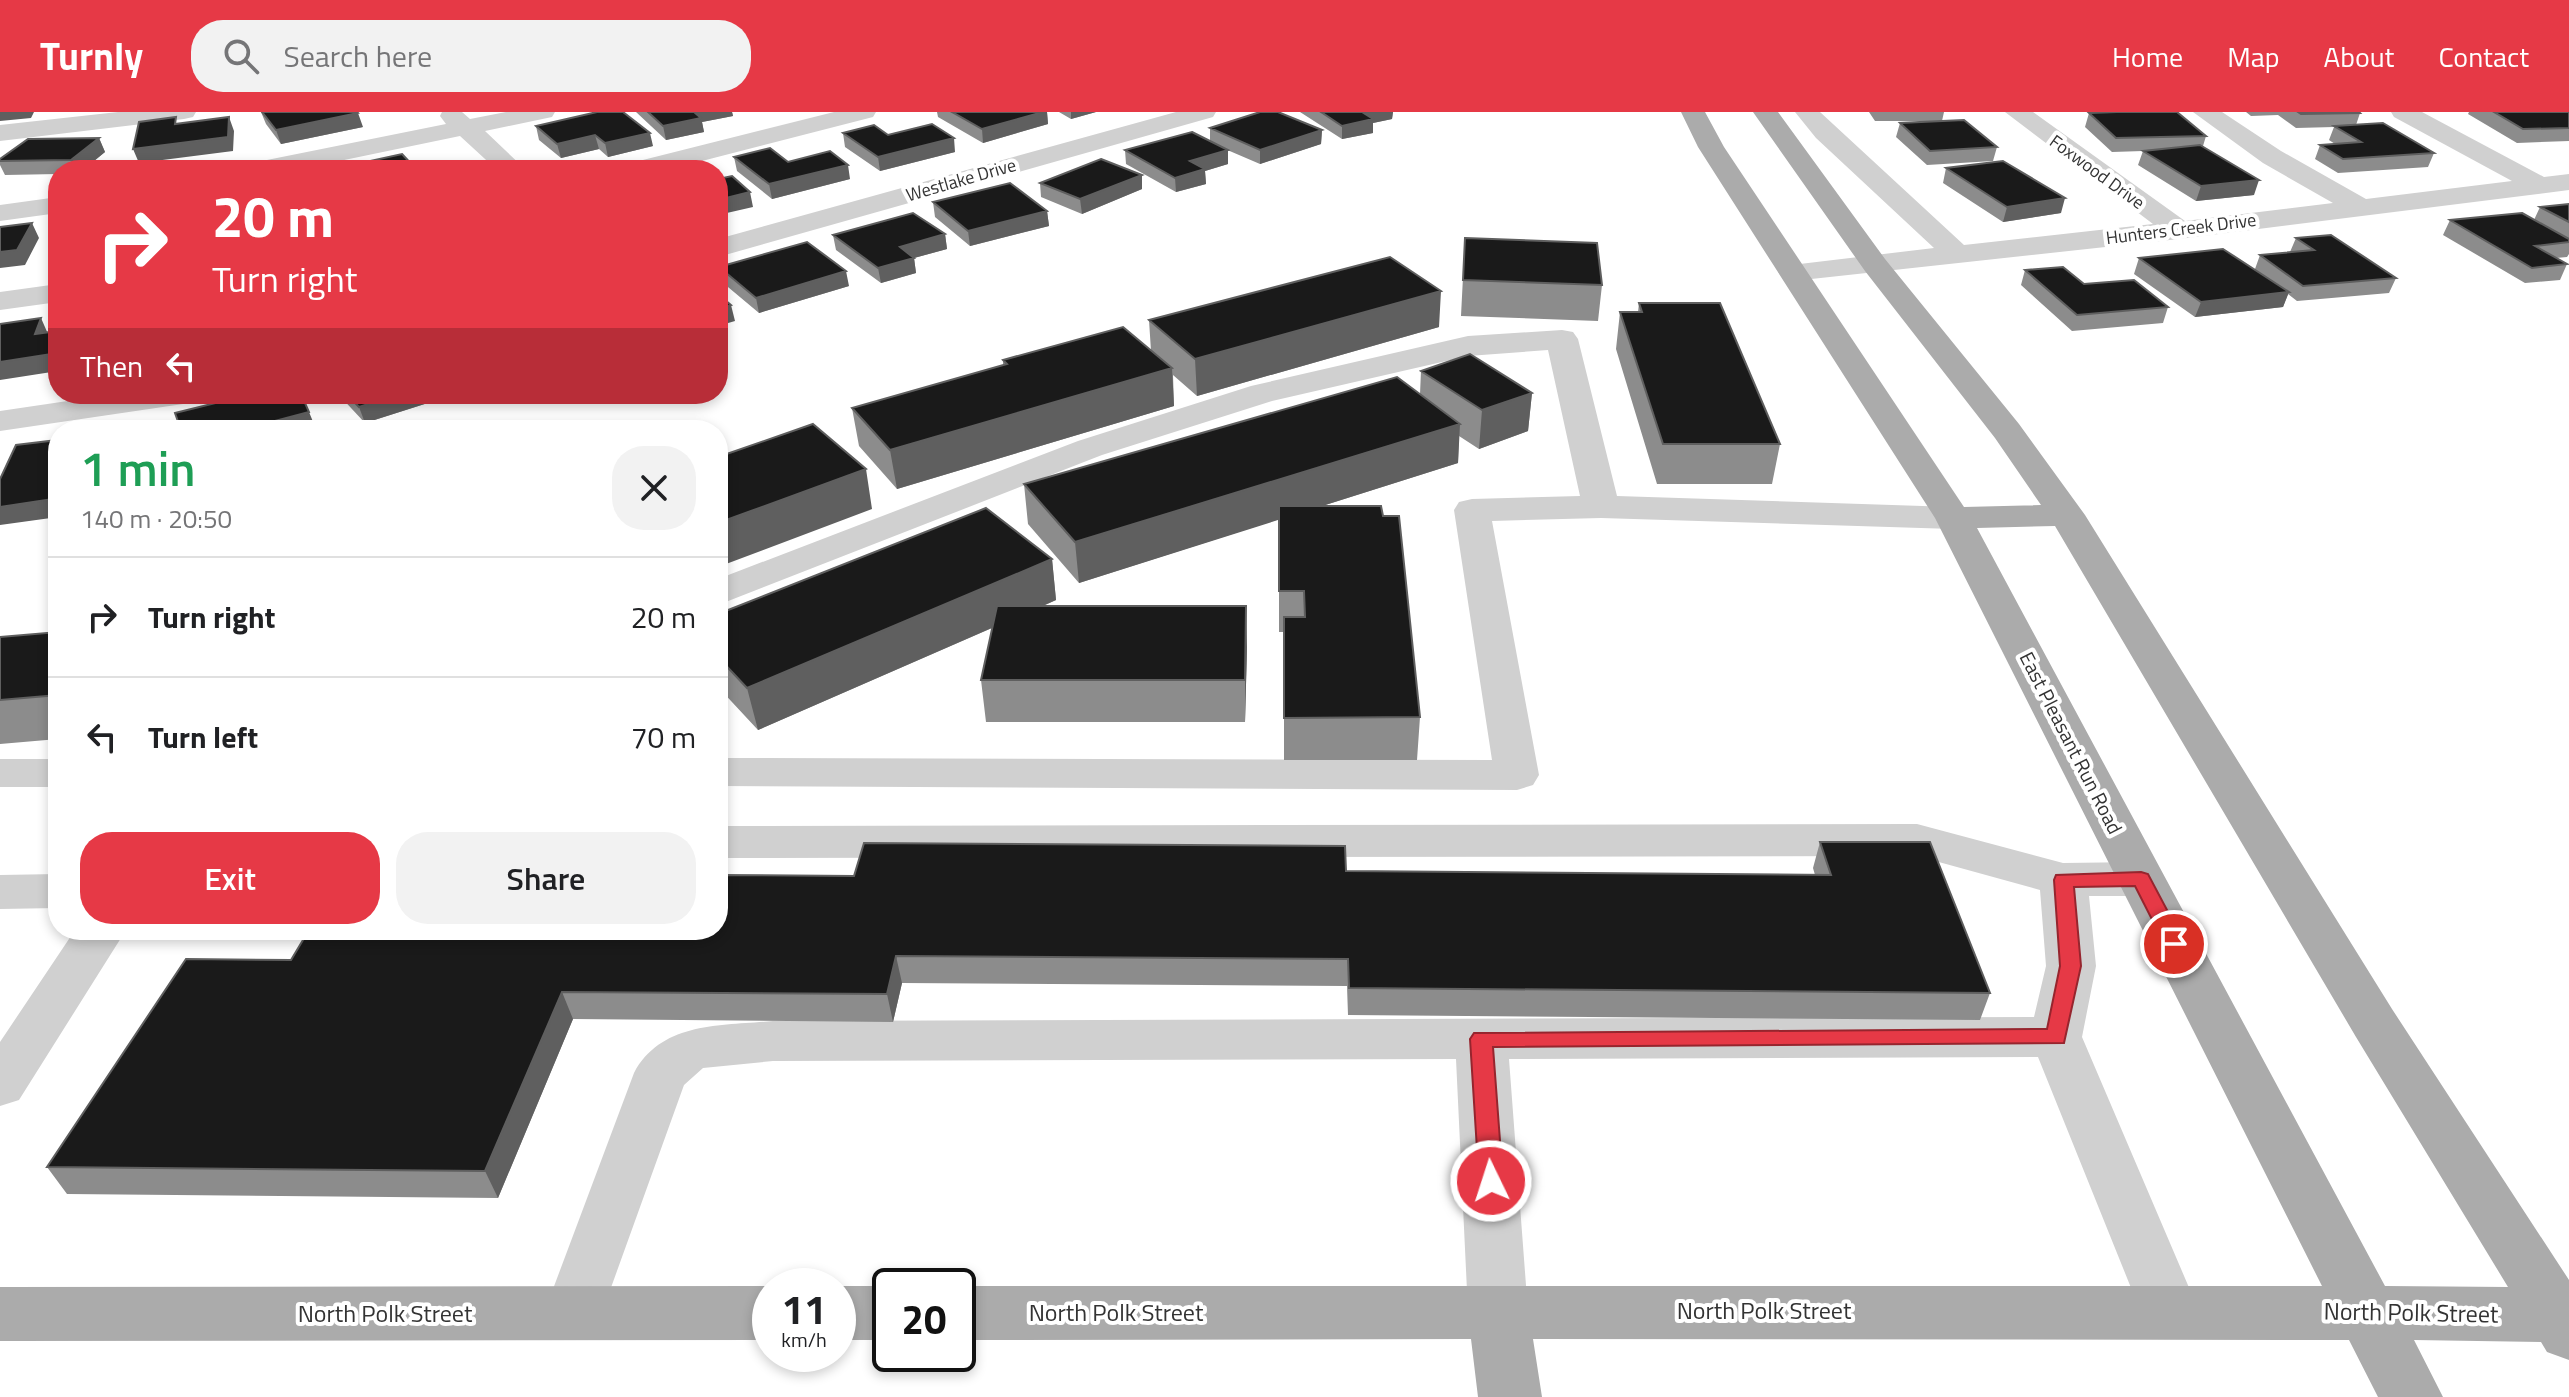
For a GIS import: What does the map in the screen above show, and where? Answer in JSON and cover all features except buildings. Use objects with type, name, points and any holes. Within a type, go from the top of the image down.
[{"type":"main road","name":"East Pleasant Run Road","points":[[1693,112],[1711,147],[1953,518],[2411,1397]]},
{"type":"main road","points":[[1765,112],[1875,265],[2007,431],[2067,515],[2374,1023],[2565,1321]]},
{"type":"main road","points":[[1953,518],[2067,515]]},
{"type":"main road","name":"North Polk Street","points":[[976,1313],[2169,1311],[2368,1313],[2565,1321]]},
{"type":"main road","points":[[1498,1312],[1510,1397]]},
{"type":"main road","name":"North Polk Street","points":[[7,1327],[574,1313],[752,1313]]},
{"type":"street","points":[[0,133],[184,112]]},
{"type":"street","points":[[447,112],[502,160]]},
{"type":"street","points":[[308,160],[543,112]]},
{"type":"street","points":[[675,160],[864,112]]},
{"type":"street","name":"Westlake Drive","points":[[728,245],[1204,112]]},
{"type":"street","points":[[1807,112],[1825,133],[1958,255]]},
{"type":"street","name":"Foxwood Drive","points":[[2017,112],[2179,230]]},
{"type":"street","points":[[2205,112],[2272,157],[2360,207]]},
{"type":"street","points":[[2403,112],[2541,186]]},
{"type":"street","name":"Hunters Creek Drive","points":[[1793,272],[2179,230],[2569,182]]},
{"type":"street","points":[[0,213],[48,206]]},
{"type":"street","points":[[0,301],[48,294]]},
{"type":"street","points":[[728,589],[1090,448],[1263,393],[1468,346],[1562,339],[1601,507]]},
{"type":"street","points":[[0,421],[115,404]]},
{"type":"street","points":[[728,772],[1517,775],[1472,510],[1601,507],[1953,518]]},
{"type":"street","points":[[0,773],[48,773]]},
{"type":"street","points":[[728,842],[1917,840],[2063,880],[2141,879]]},
{"type":"street","points":[[2063,880],[2071,966],[2056,1037],[2169,1311]]},
{"type":"street","points":[[0,892],[48,891]]},
{"type":"street","points":[[0,1085],[94,940]]},
{"type":"street","points":[[574,1313],[661,1073],[690,1049],[789,1041],[2056,1037]]},
{"type":"street","points":[[1481,1039],[1498,1312]]},
{"type":"route","points":[[1491,1181],[1481,1039],[2056,1037],[2071,966],[2063,880],[2141,879],[2174,944]]}]
